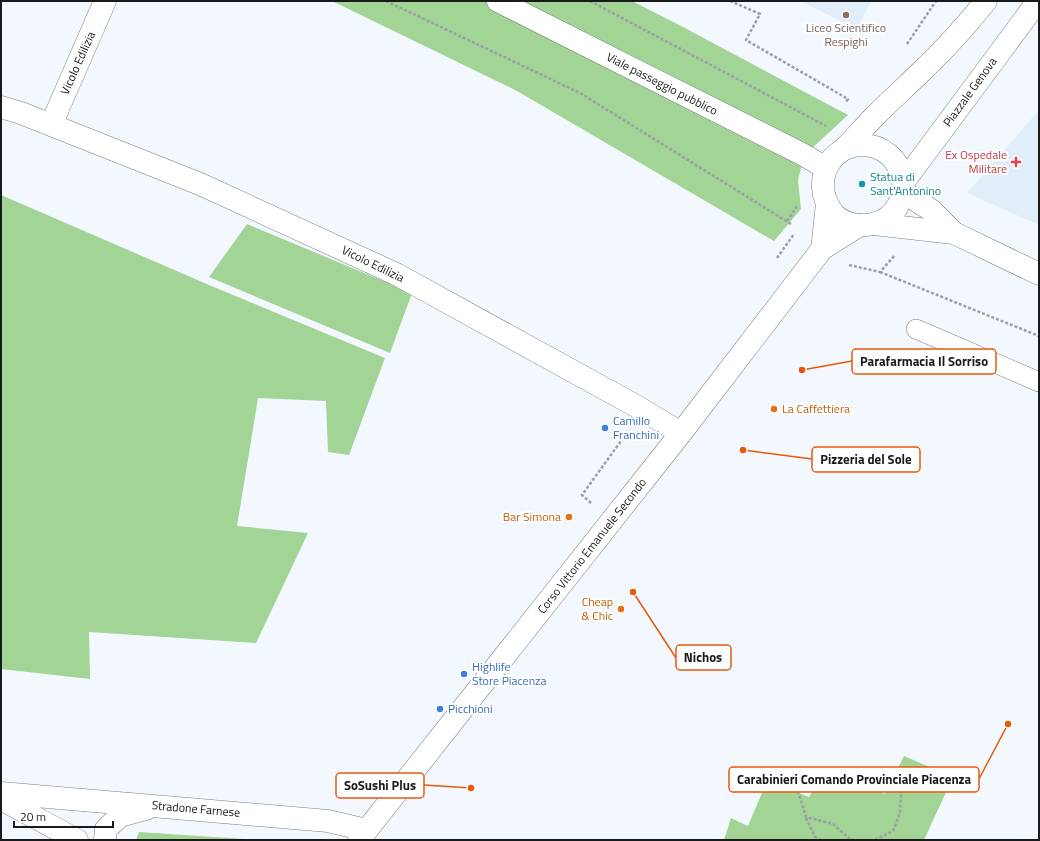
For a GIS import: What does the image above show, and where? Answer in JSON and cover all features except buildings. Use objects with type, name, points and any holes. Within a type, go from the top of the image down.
[{"type":"street","name":"Vicolo Edilizia","points":[[51,125],[105,1]]},
{"type":"street","name":"Viale passeggio pubblico","points":[[498,1],[802,154],[826,168]]},
{"type":"street","points":[[954,233],[847,222],[836,215],[827,204],[823,192],[822,180],[826,168],[833,157],[844,149],[874,117],[928,65],[986,1]]},
{"type":"street","name":"Piazzale Genova","points":[[867,225],[886,218],[896,209],[902,196],[903,187],[1038,1]]},
{"type":"street","name":"Vicolo Edilizia","points":[[1,107],[21,113],[200,184],[396,274],[657,418],[681,433]]},
{"type":"street","points":[[844,149],[857,145],[870,145],[883,150],[894,158],[901,170],[903,187],[931,210],[954,233],[1039,274]]},
{"type":"street","points":[[822,248],[827,204]]},
{"type":"street","name":"Corso Vittorio Emanuele Secondo","points":[[362,835],[681,433],[822,248],[867,225]]},
{"type":"street","name":"Stradone Farnese","points":[[1,793],[328,821],[362,835]]},
{"type":"street","points":[[1,799],[76,840]]},
{"type":"street","points":[[105,840],[106,829],[120,816],[158,806]]},
{"type":"lane","points":[[916,329],[1039,382]]},
{"type":"path","points":[[386,1],[580,93],[791,224]]},
{"type":"path","points":[[590,1],[830,128]]},
{"type":"path","points":[[730,1],[760,14],[746,40],[848,99],[845,105]]},
{"type":"path","points":[[787,221],[797,206]]},
{"type":"path","points":[[774,261],[798,229]]},
{"type":"path","points":[[880,272],[898,252]]},
{"type":"path","points":[[847,265],[880,272],[1039,336]]},
{"type":"path","points":[[594,506],[582,495],[635,423],[657,418]]},
{"type":"path","points":[[874,840],[893,831],[900,813],[901,793],[915,781]]},
{"type":"path","points":[[798,790],[806,817],[815,837],[821,840]]},
{"type":"path","points":[[806,817],[833,824],[848,839],[854,840]]},
{"type":"shaded area","name":"Liceo Scientifico Respighi","points":[[801,1],[871,1],[857,29]]},
{"type":"shaded area","name":"Ex Ospedale Militare","points":[[1039,110],[1039,225],[967,193]]},
{"type":"green space","points":[[332,1],[632,1],[848,115],[810,150],[802,164],[798,180],[801,209],[774,241],[517,91]]},
{"type":"green space","points":[[1,195],[209,285],[385,358],[349,455],[328,452],[326,401],[258,398],[237,526],[308,533],[256,643],[89,632],[90,679],[1,669]]},
{"type":"green space","points":[[247,224],[412,293],[390,353],[209,277]]},
{"type":"green space","points":[[904,756],[953,777],[924,840],[724,840],[731,818],[748,826],[767,781],[809,797],[825,770],[885,794]]},
{"type":"green space","points":[[139,832],[259,840],[136,840]]},
{"type":"place","name":"Liceo Scientifico Respighi","points":[[846,15]]},
{"type":"place","name":"Ex Ospedale Militare","points":[[1016,162]]},
{"type":"place","name":"Statua di Sant'Antonino","points":[[862,184]]},
{"type":"place","name":"Parafarmacia Il Sorriso","points":[[802,370]]},
{"type":"place","name":"La Caffettiera","points":[[774,409]]},
{"type":"place","name":"Camillo Franchini","points":[[605,428]]},
{"type":"place","name":"Pizzeria del Sole","points":[[743,450]]},
{"type":"place","name":"Bar Simona","points":[[569,517]]},
{"type":"place","name":"Nichos","points":[[633,592]]},
{"type":"place","name":"Cheap & Chic","points":[[621,609]]},
{"type":"place","name":"Highlife Store Piacenza","points":[[464,674]]},
{"type":"place","name":"Picchioni","points":[[440,709]]},
{"type":"place","name":"Carabinieri Comando Provinciale Piacenza","points":[[1008,724]]},
{"type":"place","name":"SoSushi Plus","points":[[471,788]]}]
